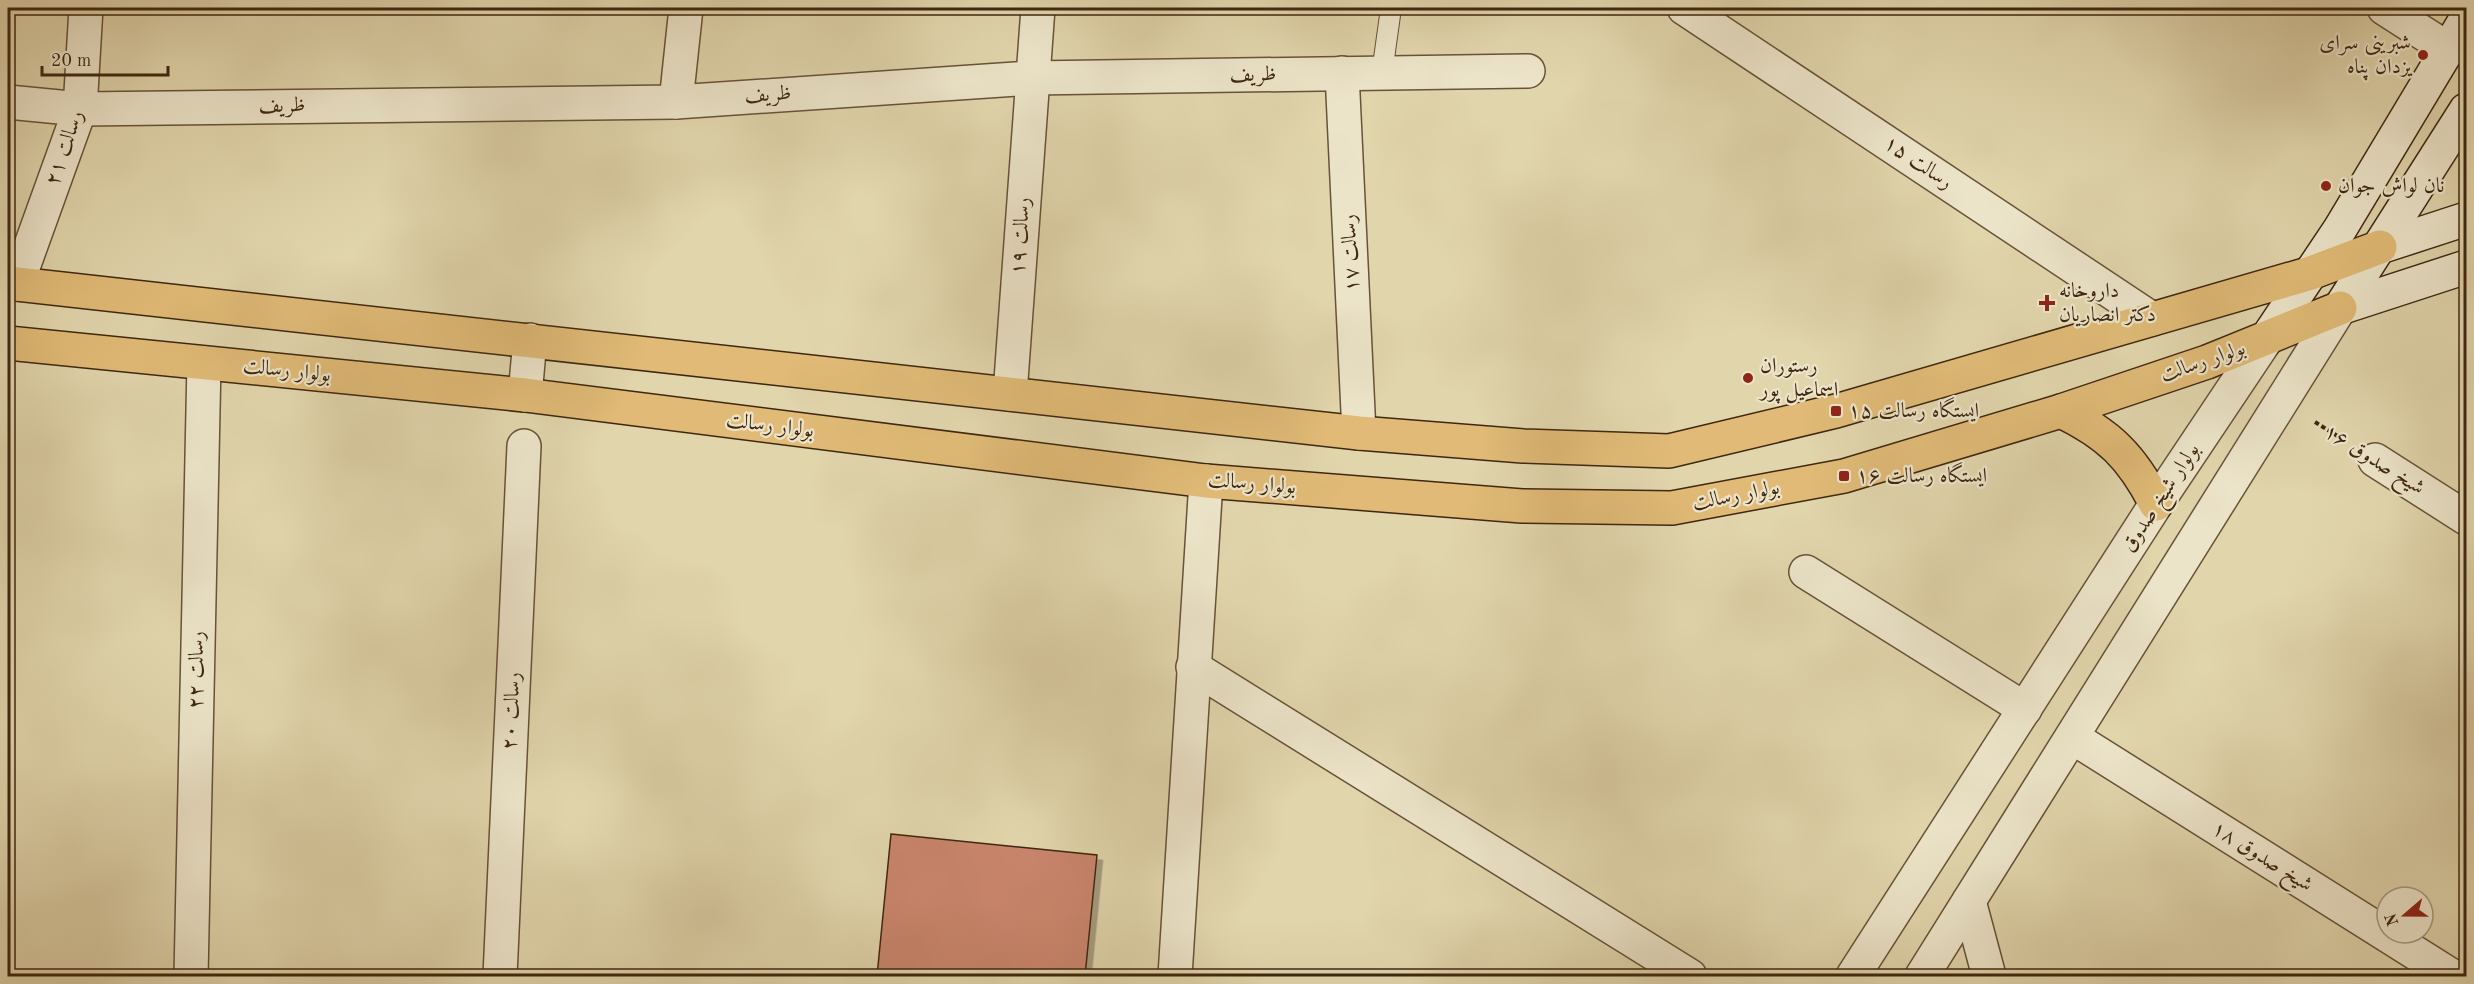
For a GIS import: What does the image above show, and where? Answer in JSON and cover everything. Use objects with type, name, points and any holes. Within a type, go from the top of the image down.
[{"type":"main road","points":[[12,283],[1359,434],[1523,446],[1669,451],[1836,411],[2308,274],[2380,247]]},
{"type":"main road","name":"بولوار رسالت","points":[[8,343],[525,395],[1206,481],[1522,506],[1672,508],[1844,476],[2061,411],[2265,340],[2340,308]]},
{"type":"main road","points":[[2061,411],[2092,426],[2119,447],[2140,474],[2156,504]]},
{"type":"street","name":"رسالت ۲۱","points":[[12,283],[80,109],[87,8]]},
{"type":"street","points":[[676,102],[686,8]]},
{"type":"street","name":"رسالت ۱۹","points":[[1010,394],[1031,78],[1038,8]]},
{"type":"street","name":"رسالت ۱۵","points":[[1684,8],[2152,319]]},
{"type":"street","points":[[2384,8],[2448,49]]},
{"type":"street","name":"بولوار شیخ صدوق","points":[[1853,976],[2156,504],[2340,229],[2466,19]]},
{"type":"street","name":"ظریف","points":[[8,102],[80,109],[676,102],[1031,78],[1528,71]]},
{"type":"street","name":"رسالت ۱۷","points":[[1342,74],[1359,434]]},
{"type":"street","points":[[1922,976],[2466,110]]},
{"type":"street","points":[[2380,247],[2466,219]]},
{"type":"street","name":"بولوار رسالت","points":[[2340,308],[2466,267]]},
{"type":"street","points":[[525,395],[530,340]]},
{"type":"street","name":"رسالت ۲۲","points":[[191,976],[204,363]]},
{"type":"street","name":"رسالت ۲۰","points":[[500,976],[524,446]]},
{"type":"street","name":"شیخ صدوق ۱۶","points":[[2375,460],[2466,518]]},
{"type":"street","points":[[1175,976],[1206,481]]},
{"type":"street","points":[[1806,572],[2025,709]]},
{"type":"street","points":[[1193,667],[1690,976]]},
{"type":"street","name":"شیخ صدوق ۱۸","points":[[2072,737],[2452,976]]},
{"type":"street","points":[[1969,901],[1989,976]]},
{"type":"lane","points":[[1382,73],[1390,8]]},
{"type":"path","name":"شیخ صدوق ۱۶","points":[[2282,401],[2375,460]]},
{"type":"building","points":[[891,834],[1097,855],[1085,976],[877,976]]},
{"type":"place","name":"شبرینی سرای یزدان پناه","points":[[2423,55]]},
{"type":"place","name":"نان لواش جوان","points":[[2326,186]]},
{"type":"place","name":"داروخانه دکتر انصاریان","points":[[2047,303]]},
{"type":"place","name":"رستوران اسماعیل پور","points":[[1748,378]]},
{"type":"place","name":"ایستگاه رسالت ۱۵","points":[[1836,411]]},
{"type":"place","name":"ایستگاه رسالت ۱۶","points":[[1844,476]]}]
